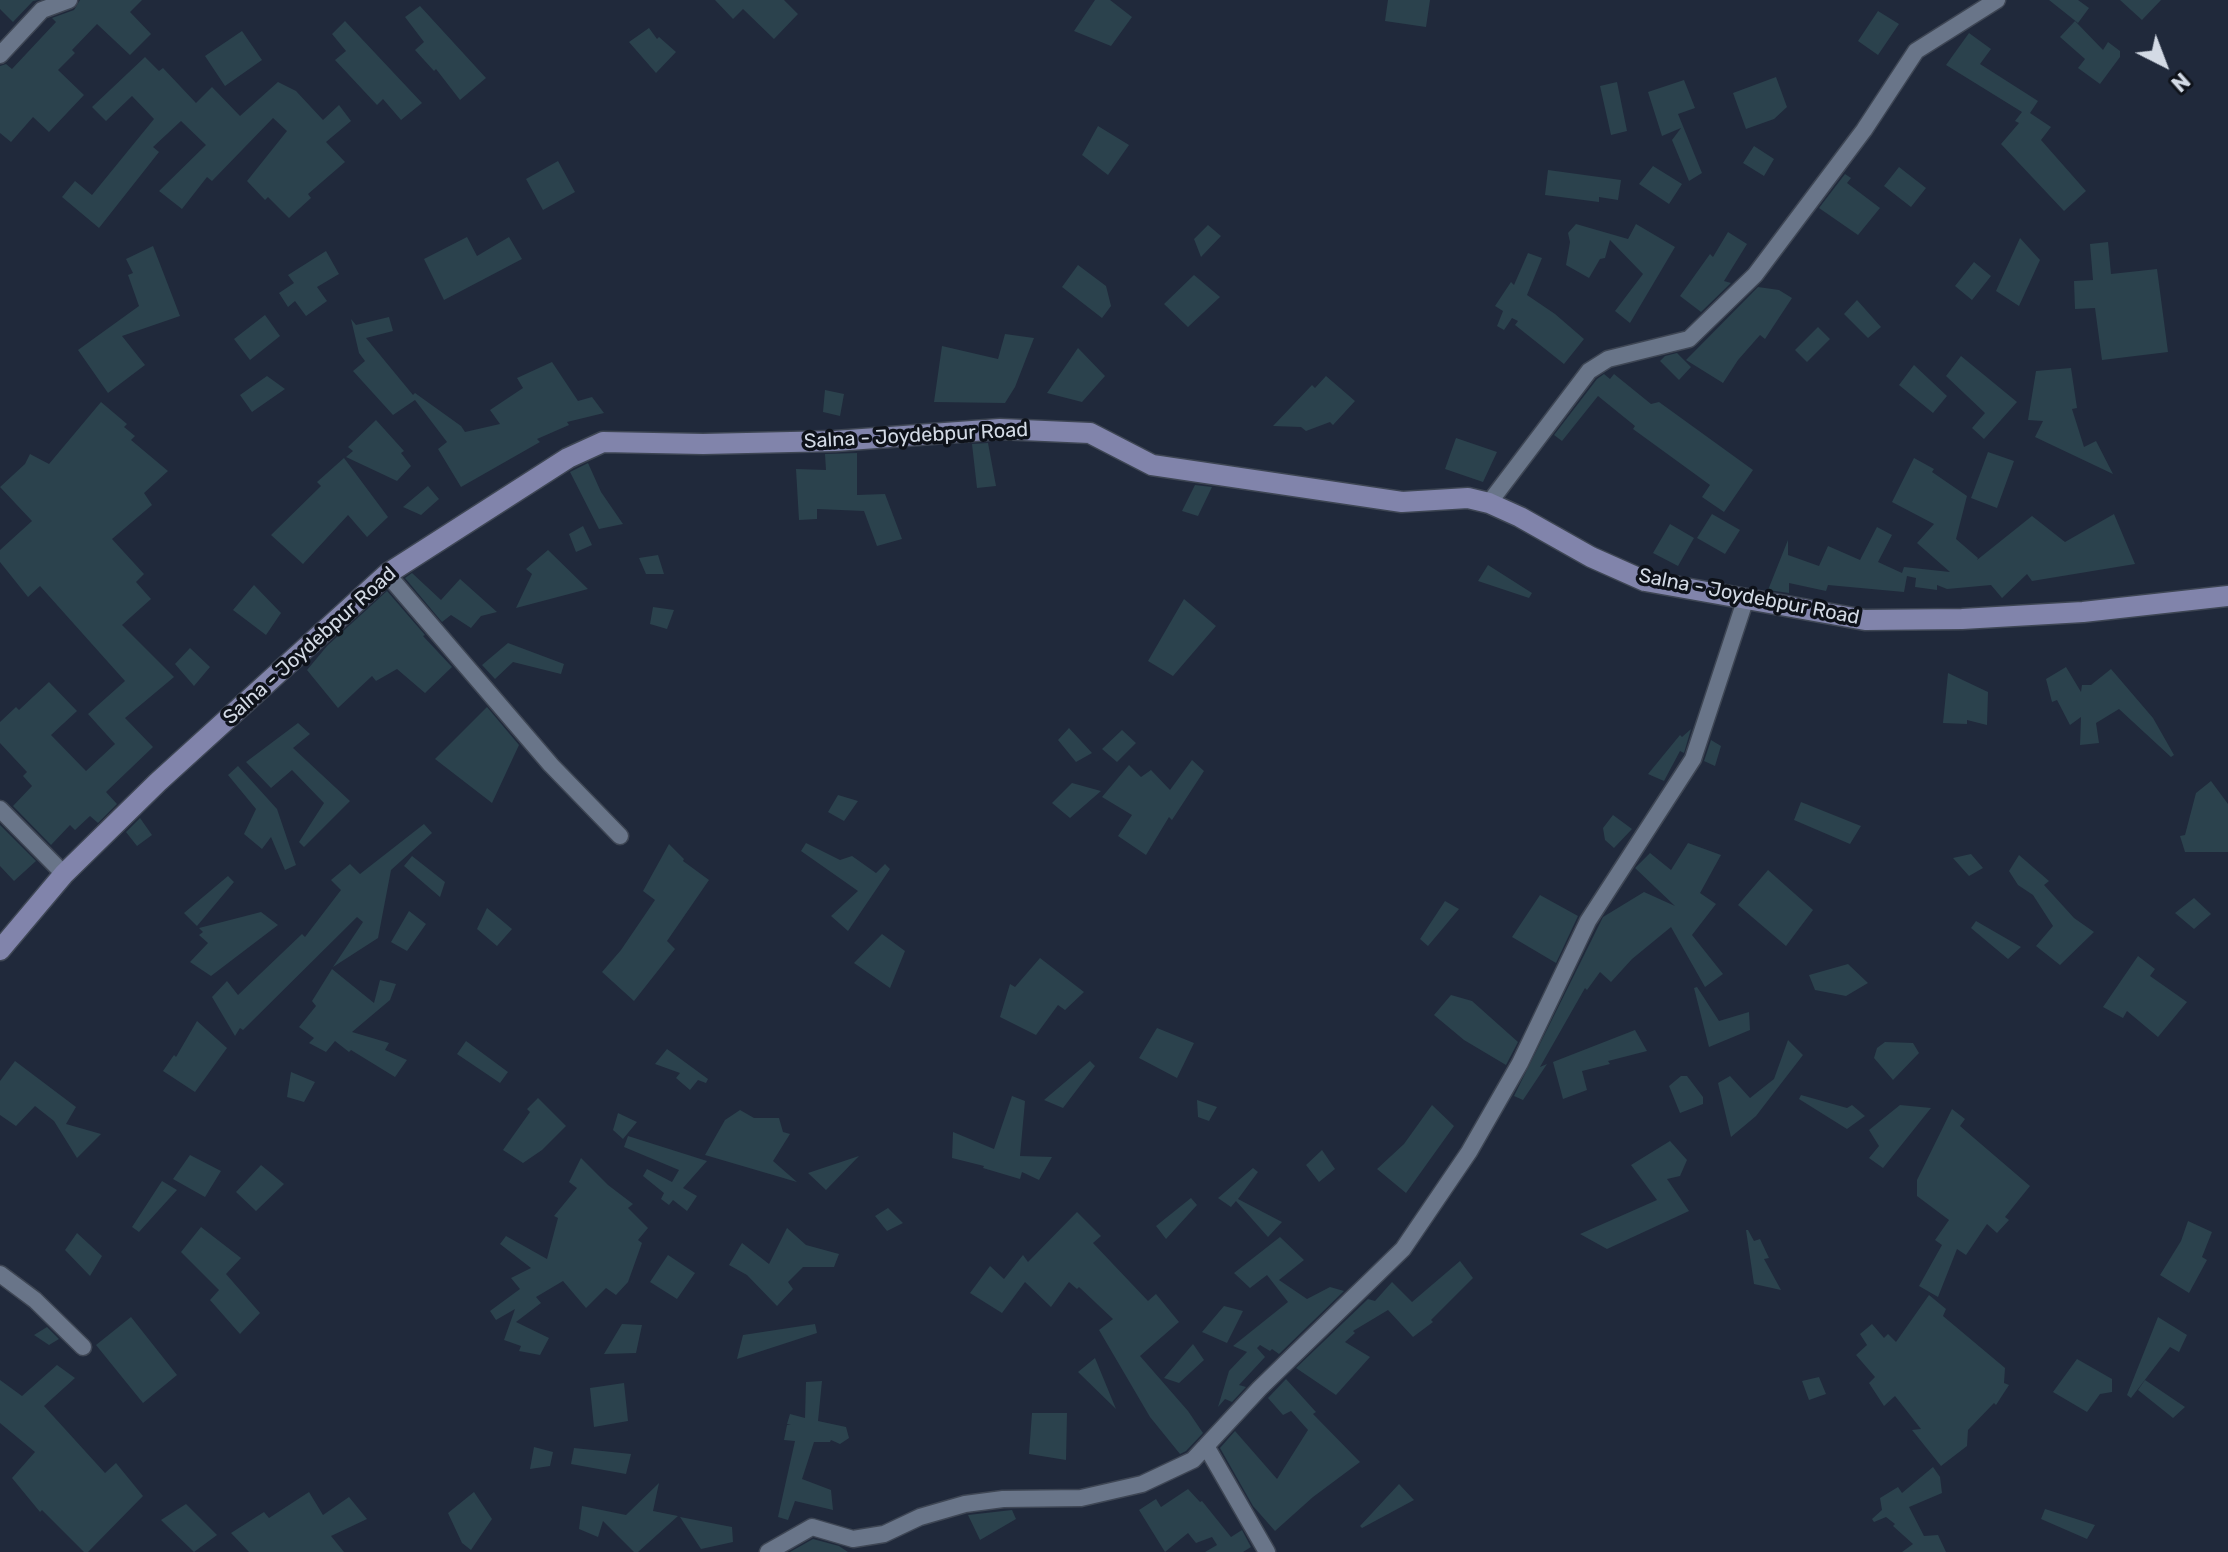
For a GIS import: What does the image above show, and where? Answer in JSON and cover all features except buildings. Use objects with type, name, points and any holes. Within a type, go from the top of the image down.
[{"type":"main road","name":"Salna - Joydebpur Road","points":[[0,950],[64,874],[158,782],[387,574],[568,458],[603,442],[791,442],[1000,429],[1090,433],[1152,465],[1402,502],[1468,498],[1489,503],[1591,557],[1645,581],[1865,620],[1962,619],[2083,612],[2228,596]]},
{"type":"street","points":[[0,55],[42,10],[69,0]]},
{"type":"street","points":[[1489,503],[1589,371],[1608,359],[1689,339],[1743,288],[1864,130],[1916,51],[1997,0]]},
{"type":"street","points":[[387,574],[551,765],[620,836]]},
{"type":"street","points":[[768,1552],[812,1527],[853,1539],[884,1534],[920,1517],[965,1504],[1003,1499],[1081,1498],[1142,1484],[1193,1460],[1260,1388],[1403,1249],[1469,1152],[1520,1063],[1588,921],[1693,759],[1746,598]]},
{"type":"street","points":[[0,809],[64,874]]},
{"type":"street","points":[[0,1274],[35,1300],[83,1347]]},
{"type":"street","points":[[1206,1446],[1267,1552]]}]
